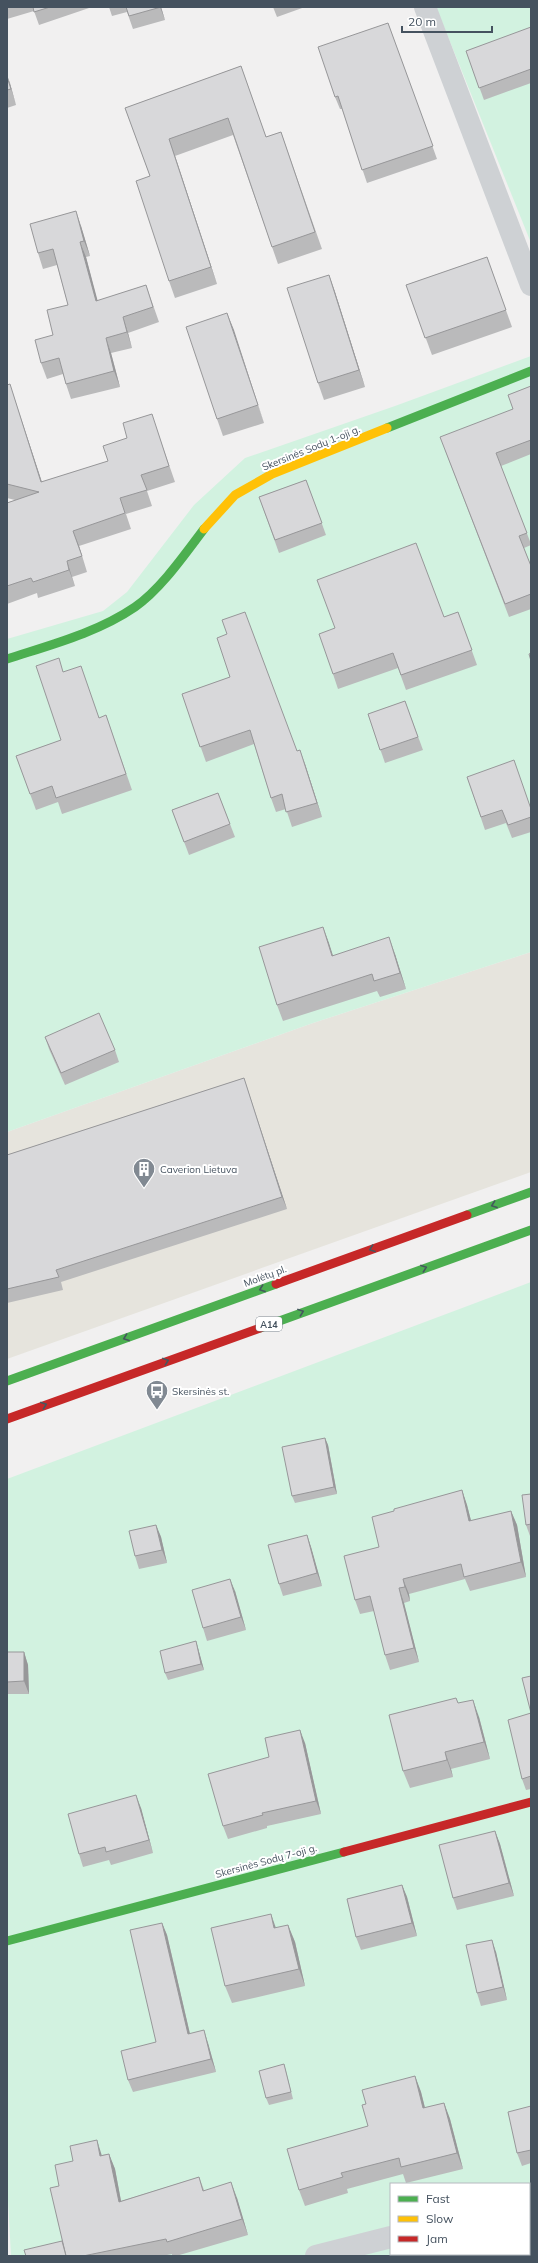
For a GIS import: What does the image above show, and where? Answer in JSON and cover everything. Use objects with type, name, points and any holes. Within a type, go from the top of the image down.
[{"type":"main road","name":"Skersinės Sodų 1-oji g.","points":[[7,659],[74,636],[111,621],[136,606],[171,572],[218,512],[235,495],[272,474],[531,372]]},
{"type":"main road","name":"Molėtų pl.","points":[[7,1381],[531,1192]]},
{"type":"main road","name":"A14","points":[[7,1419],[531,1230]]},
{"type":"main road","name":"Skersinės Sodų 7-oji g.","points":[[7,1941],[531,1802]]},
{"type":"street","points":[[425,7],[531,285]]},
{"type":"street","points":[[316,2256],[390,2237]]},
{"type":"shaded area","points":[[531,952],[531,1172],[7,1359],[7,1132],[313,1023]]},
{"type":"green space","points":[[436,7],[531,7],[531,243]]},
{"type":"green space","points":[[531,356],[531,952],[313,1023],[7,1132],[7,639],[103,611],[127,592],[194,505],[245,458],[395,406]]},
{"type":"green space","points":[[531,1282],[531,2256],[11,2256],[7,2182],[7,1479]]},
{"type":"building","points":[[33,7],[50,7],[34,12]]},
{"type":"building","points":[[126,7],[161,7],[129,16]]},
{"type":"building","points":[[388,23],[433,146],[362,170],[338,96],[335,97],[318,47]]},
{"type":"building","points":[[531,27],[531,69],[479,88],[466,51]]},
{"type":"building","points":[[241,66],[266,137],[281,132],[315,232],[272,247],[228,118],[169,139],[211,267],[169,281],[136,181],[150,176],[125,108]]},
{"type":"building","points":[[7,77],[11,89],[7,90]]},
{"type":"building","points":[[76,211],[84,241],[80,242],[96,301],[146,285],[153,307],[123,317],[127,332],[106,338],[114,371],[66,384],[59,358],[41,363],[35,340],[53,335],[47,310],[68,305],[53,249],[38,253],[30,224]]},
{"type":"building","points":[[487,257],[506,310],[425,338],[406,285]]},
{"type":"building","points":[[329,275],[359,370],[318,383],[287,288]]},
{"type":"building","points":[[227,313],[258,405],[217,419],[186,327]]},
{"type":"building","points":[[10,384],[41,482],[108,461],[103,446],[127,438],[123,423],[152,414],[169,466],[141,475],[147,490],[120,498],[125,513],[73,531],[82,556],[67,561],[69,570],[33,582],[31,578],[7,586],[7,503],[39,492],[7,484],[7,385]]},
{"type":"building","points":[[531,386],[531,440],[496,453],[527,533],[519,536],[531,566],[531,594],[505,604],[440,437],[513,409],[508,395]]},
{"type":"building","points":[[306,480],[322,523],[275,540],[259,497]]},
{"type":"building","points":[[416,543],[444,617],[458,612],[472,650],[401,675],[393,653],[333,674],[319,634],[335,628],[317,580]]},
{"type":"building","points":[[245,612],[297,751],[300,750],[317,803],[286,812],[282,794],[271,798],[250,730],[200,747],[182,694],[230,677],[217,638],[227,634],[222,620]]},
{"type":"building","points":[[59,658],[63,672],[81,666],[99,718],[106,715],[126,774],[56,798],[52,786],[30,794],[16,756],[61,740],[36,666]]},
{"type":"building","points":[[405,701],[418,737],[380,750],[368,714]]},
{"type":"building","points":[[514,760],[531,809],[531,817],[508,825],[502,810],[481,817],[467,777]]},
{"type":"building","points":[[218,793],[230,824],[184,842],[172,810]]},
{"type":"building","points":[[323,927],[332,956],[389,937],[400,973],[374,981],[372,974],[277,1005],[259,947]]},
{"type":"building","points":[[99,1013],[115,1050],[61,1073],[45,1037]]},
{"type":"building","name":"Caverion Lietuva","points":[[244,1078],[282,1197],[56,1270],[59,1277],[7,1289],[7,1155]]},
{"type":"building","points":[[325,1438],[334,1487],[292,1496],[282,1447]]},
{"type":"building","points":[[462,1490],[469,1521],[511,1511],[521,1562],[464,1577],[461,1564],[403,1579],[405,1587],[399,1588],[414,1648],[385,1655],[370,1596],[355,1600],[344,1556],[379,1547],[372,1517],[394,1511],[394,1509]]},
{"type":"building","points":[[531,1494],[531,1524],[526,1525],[522,1495]]},
{"type":"building","points":[[156,1525],[162,1550],[135,1556],[129,1531]]},
{"type":"building","points":[[307,1535],[317,1573],[279,1584],[268,1545]]},
{"type":"building","points":[[230,1579],[241,1617],[203,1628],[192,1590]]},
{"type":"building","points":[[196,1641],[201,1664],[165,1673],[160,1651]]},
{"type":"building","points":[[7,1652],[24,1652],[24,1681],[7,1682]]},
{"type":"building","points":[[531,1676],[531,1713],[522,1678]]},
{"type":"building","points":[[456,1698],[458,1703],[473,1700],[484,1742],[445,1752],[447,1760],[403,1771],[389,1715]]},
{"type":"building","points":[[531,1713],[531,1776],[522,1779],[508,1720]]},
{"type":"building","points":[[300,1730],[316,1801],[262,1813],[263,1815],[223,1826],[208,1774],[269,1757],[265,1738]]},
{"type":"building","points":[[136,1795],[149,1840],[106,1852],[105,1847],[79,1854],[68,1814]]},
{"type":"building","points":[[495,1831],[509,1883],[453,1898],[439,1845]]},
{"type":"building","points":[[402,1885],[412,1923],[356,1937],[347,1899]]},
{"type":"building","points":[[271,1914],[274,1928],[288,1925],[299,1969],[225,1986],[211,1928]]},
{"type":"building","points":[[162,1923],[188,2034],[204,2030],[211,2059],[128,2080],[121,2051],[156,2042],[130,1930]]},
{"type":"building","points":[[492,1940],[503,1987],[477,1993],[466,1945]]},
{"type":"building","points":[[284,2064],[291,2092],[266,2098],[259,2071]]},
{"type":"building","points":[[415,2076],[423,2108],[444,2103],[457,2153],[401,2167],[399,2158],[341,2173],[343,2177],[299,2190],[287,2149],[368,2126],[362,2105],[366,2104],[362,2090]]},
{"type":"building","points":[[531,2106],[531,2150],[517,2153],[508,2112]]},
{"type":"building","points":[[97,2140],[100,2156],[109,2154],[119,2202],[199,2177],[203,2191],[231,2182],[242,2219],[167,2242],[166,2239],[83,2256],[66,2256],[50,2188],[59,2186],[55,2165],[73,2161],[70,2146]]},
{"type":"building","points":[[62,2241],[66,2256],[26,2256],[24,2250]]},
{"type":"traffic: fast","points":[[387,428],[531,371]]},
{"type":"traffic: fast","points":[[7,659],[73,638],[105,624],[135,607],[145,600],[163,581],[204,529]]},
{"type":"traffic: fast","points":[[467,1215],[531,1192]]},
{"type":"traffic: fast","points":[[260,1328],[531,1230]]},
{"type":"traffic: fast","points":[[7,1381],[276,1284]]},
{"type":"traffic: fast","points":[[7,1941],[344,1852]]},
{"type":"traffic: slow","points":[[204,529],[235,495],[272,474],[387,428]]},
{"type":"traffic: jam","points":[[276,1284],[467,1215]]},
{"type":"traffic: jam","points":[[7,1419],[260,1328]]},
{"type":"traffic: jam","points":[[344,1852],[531,1802]]},
{"type":"place","name":"Caverion Lietuva","points":[[144,1188]]},
{"type":"place","name":"Skersinės st.","points":[[157,1410]]}]
